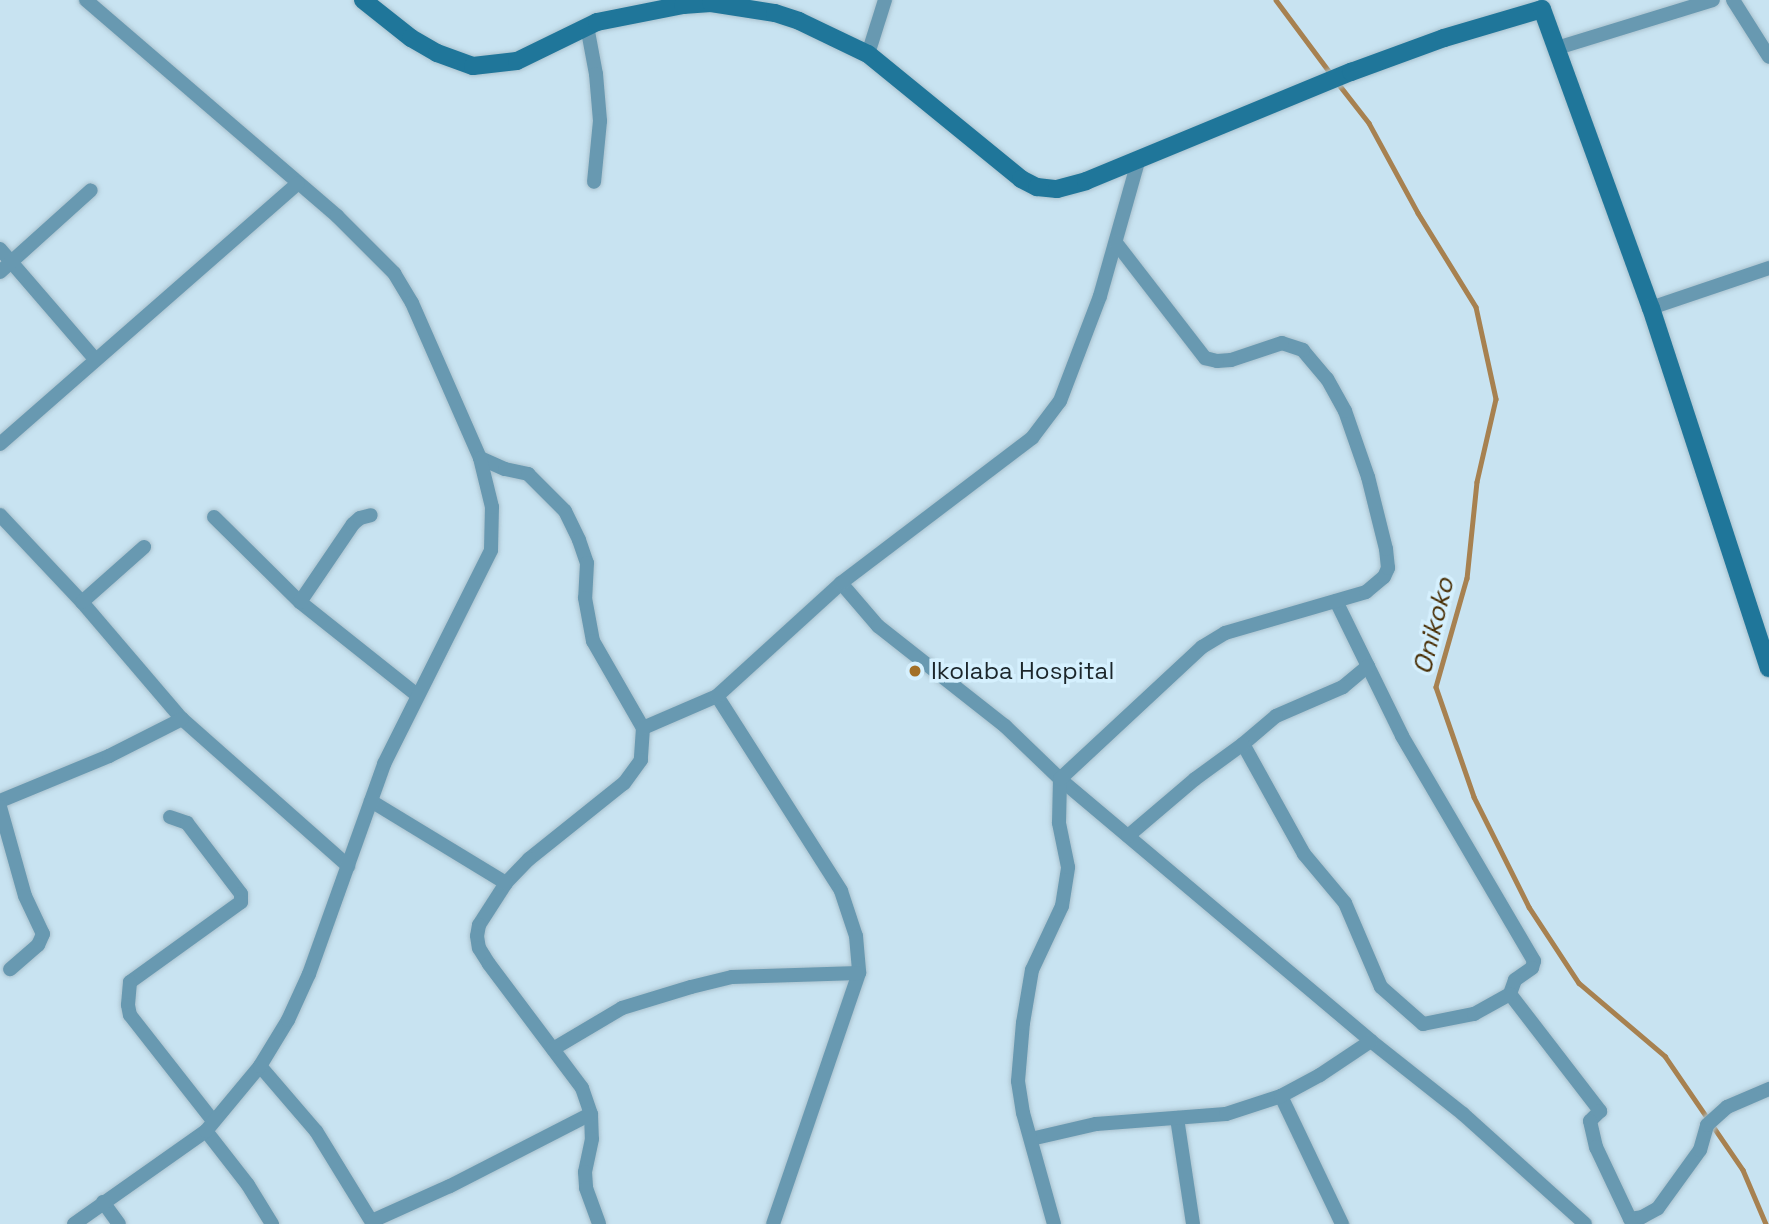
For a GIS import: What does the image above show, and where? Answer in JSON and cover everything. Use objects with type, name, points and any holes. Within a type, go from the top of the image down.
[{"type":"main road","points":[[363,0],[411,38],[438,53],[473,66],[517,61],[587,26],[683,5],[711,3],[748,7],[799,21],[868,54],[1021,179],[1037,187],[1057,189],[1086,181],[1351,72],[1541,5],[1651,308],[1766,649],[1769,668]]},
{"type":"street","points":[[74,1224],[209,1126],[260,1066],[288,1020],[309,974],[384,764],[417,695],[459,619],[491,550],[492,507],[480,457],[412,303],[394,273],[298,183],[86,0]]},
{"type":"street","points":[[868,54],[885,0]]},
{"type":"street","points":[[1557,48],[1713,0]]},
{"type":"street","points":[[1733,0],[1769,57]]},
{"type":"street","points":[[587,26],[596,74],[600,121],[594,182]]},
{"type":"street","points":[[643,728],[717,696],[841,583],[1032,438],[1060,401],[1116,243],[1139,158]]},
{"type":"street","points":[[0,443],[94,358],[298,183]]},
{"type":"street","points":[[0,272],[91,190]]},
{"type":"street","points":[[1054,1224],[1018,1081],[1032,970],[1062,906],[1068,867],[1059,823],[1060,779],[1202,647],[1225,633],[1366,592],[1384,577],[1388,568],[1387,550],[1368,477],[1345,411],[1327,379],[1303,350],[1289,343],[1282,343],[1231,360],[1205,358],[1116,243]]},
{"type":"street","points":[[0,249],[94,358]]},
{"type":"street","points":[[1651,308],[1769,268]]},
{"type":"street","points":[[480,457],[505,469],[528,474],[565,511],[587,563],[585,598],[593,640],[643,728],[641,760],[624,783],[529,859],[506,883],[479,925],[479,948],[582,1088],[591,1114],[592,1139],[586,1180],[600,1224]]},
{"type":"street","points":[[0,515],[82,602],[182,719],[348,866]]},
{"type":"street","points":[[300,602],[353,524],[360,518],[371,515]]},
{"type":"street","points":[[214,517],[300,602],[417,695]]},
{"type":"street","points":[[82,602],[144,547]]},
{"type":"street","points":[[841,583],[878,626],[1005,726],[1060,779],[1371,1041],[1495,1141],[1558,1203],[1585,1224]]},
{"type":"street","points":[[1243,744],[1304,854],[1345,903],[1381,987],[1423,1024],[1474,1014],[1510,994],[1515,980],[1532,968],[1534,961],[1402,736],[1336,601]]},
{"type":"street","points":[[1128,836],[1276,716],[1343,687],[1368,666]]},
{"type":"street","points":[[717,696],[841,891],[856,936],[859,973],[773,1224]]},
{"type":"street","points":[[0,801],[108,755],[182,719]]},
{"type":"street","points":[[371,800],[506,883]]},
{"type":"street","points":[[0,807],[25,896],[43,934],[38,945],[10,968]]},
{"type":"street","points":[[170,817],[187,823],[241,894],[241,902],[130,982],[130,1015],[209,1126],[272,1224]]},
{"type":"street","points":[[553,1049],[622,1008],[711,982],[732,977],[859,973]]},
{"type":"street","points":[[1510,994],[1600,1111],[1590,1121],[1596,1147],[1630,1219],[1642,1217],[1658,1208],[1700,1150],[1707,1125],[1727,1107],[1769,1089]]},
{"type":"street","points":[[1031,1139],[1096,1124],[1226,1114],[1281,1096],[1320,1075],[1371,1041]]},
{"type":"street","points":[[260,1066],[316,1131],[372,1222],[461,1181],[591,1114]]},
{"type":"street","points":[[1281,1096],[1342,1224]]},
{"type":"street","points":[[1177,1118],[1193,1224]]},
{"type":"street","points":[[103,1202],[119,1224]]},
{"type":"waterway","name":"Onikoko","points":[[1276,0],[1332,75]]},
{"type":"waterway","name":"Onikoko","points":[[1337,82],[1369,123],[1418,213],[1476,307],[1496,399],[1477,482],[1467,578],[1436,687],[1474,797],[1529,907],[1579,983],[1665,1056],[1743,1170],[1766,1224]]},
{"type":"place","name":"Ikolaba Hospital","points":[[915,671]]}]
